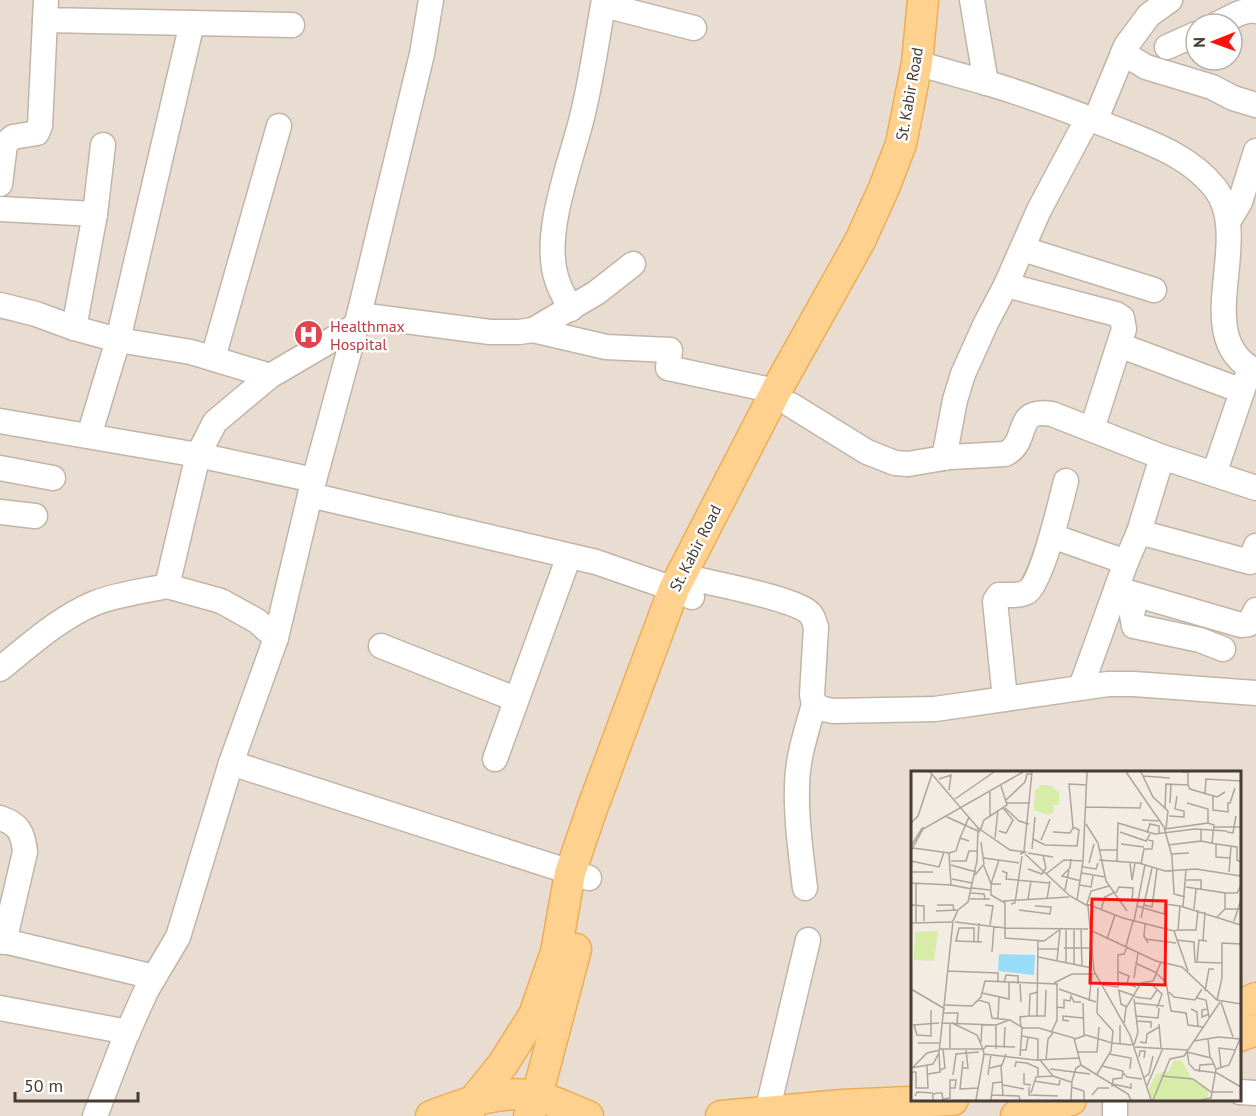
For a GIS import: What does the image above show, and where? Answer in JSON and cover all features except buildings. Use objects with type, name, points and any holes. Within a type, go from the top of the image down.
[{"type":"main road","name":"St. Kabir Road","points":[[923,0],[927,66]]},
{"type":"main road","name":"St. Kabir Road","points":[[471,1108],[503,1064],[534,1015],[580,875],[615,802],[688,589],[783,398],[878,250],[902,196],[920,149],[927,66],[940,0]]},
{"type":"main road","name":"St. Kabir Road","points":[[533,1106],[575,957],[580,875]]},
{"type":"main road","points":[[1241,1004],[1256,998]]},
{"type":"main road","points":[[1241,1035],[1256,1030]]},
{"type":"main road","points":[[431,1116],[517,1095],[533,1106],[588,1116]]},
{"type":"main road","points":[[722,1116],[842,1105],[931,1101]]},
{"type":"main road","points":[[1018,1116],[1068,1101]]},
{"type":"street","points":[[95,1116],[128,1032],[154,977],[178,937],[231,763],[276,638],[312,487],[358,320],[422,54],[431,0]]},
{"type":"street","points":[[972,0],[986,83]]},
{"type":"street","points":[[944,458],[955,400],[963,374],[1023,249],[1039,210],[1091,120],[1123,53],[1149,15],[1170,0]]},
{"type":"street","points":[[570,309],[557,280],[553,237],[559,203],[583,113],[604,3],[694,28]]},
{"type":"street","points":[[0,184],[5,144],[14,137],[37,133],[40,126],[46,10],[192,23],[292,25]]},
{"type":"street","points":[[89,436],[118,340],[192,23]]},
{"type":"street","points":[[1167,47],[1184,39]]},
{"type":"street","points":[[1123,53],[1146,67],[1212,87],[1233,98],[1256,105]]},
{"type":"street","points":[[927,66],[986,83],[1166,149],[1203,175],[1225,205],[1229,220],[1225,324],[1228,344],[1249,377]]},
{"type":"street","points":[[213,357],[279,126]]},
{"type":"street","points":[[74,328],[95,214],[103,145]]},
{"type":"street","points":[[1229,220],[1243,193],[1256,151]]},
{"type":"street","points":[[0,208],[95,214]]},
{"type":"street","points":[[1023,249],[1154,290]]},
{"type":"street","points":[[533,330],[597,293],[633,264]]},
{"type":"street","points":[[1006,285],[1116,314],[1122,318],[1124,323],[1119,345],[1092,429]]},
{"type":"street","points":[[0,305],[118,340],[213,357],[270,376]]},
{"type":"street","points":[[167,586],[198,455],[215,422],[270,376],[358,320],[490,332],[533,330],[606,347],[670,350],[668,368],[783,398],[867,452],[885,460],[908,464],[944,458],[1005,454],[1011,451],[1028,417],[1035,412],[1052,414],[1162,457],[1256,488]]},
{"type":"street","points":[[1119,345],[1249,377]]},
{"type":"street","points":[[1214,474],[1249,377]]},
{"type":"street","points":[[0,421],[198,455],[688,589],[791,603],[807,611],[813,617],[816,627],[812,695],[814,704],[802,748],[797,784],[797,826],[805,888]]},
{"type":"street","points":[[1162,457],[1139,532],[1126,562],[1126,592],[1134,626],[1200,640],[1223,649]]},
{"type":"street","points":[[0,468],[52,478]]},
{"type":"street","points":[[1005,699],[995,600],[999,595],[1023,593],[1031,588],[1052,536],[1066,481]]},
{"type":"street","points":[[0,512],[34,516]]},
{"type":"street","points":[[1139,532],[1254,557]]},
{"type":"street","points":[[1052,536],[1126,562]]},
{"type":"street","points":[[495,759],[568,556]]},
{"type":"street","points":[[0,669],[66,617],[97,603],[130,593],[167,586],[221,601],[257,621],[276,638]]},
{"type":"street","points":[[1126,592],[1241,625],[1249,624],[1256,610]]},
{"type":"street","points":[[1081,687],[1126,592]]},
{"type":"street","points":[[381,646],[516,699]]},
{"type":"street","points":[[814,704],[833,711],[935,709],[1081,687],[1134,684],[1256,693]]},
{"type":"street","points":[[231,763],[580,875]]},
{"type":"street","points":[[0,818],[17,826],[24,837],[25,852],[2,941],[154,977]]},
{"type":"street","points":[[767,1112],[807,940]]},
{"type":"street","points":[[0,1008],[128,1032]]},
{"type":"street","points":[[1241,1092],[1256,1093]]},
{"type":"street","points":[[1018,1116],[1020,1101]]},
{"type":"street","points":[[1114,1101],[1115,1116]]},
{"type":"shaded area","points":[[0,0],[1256,0],[1256,1116],[0,1116]]},
{"type":"place","name":"Healthmax Hospital","points":[[309,335]]}]
